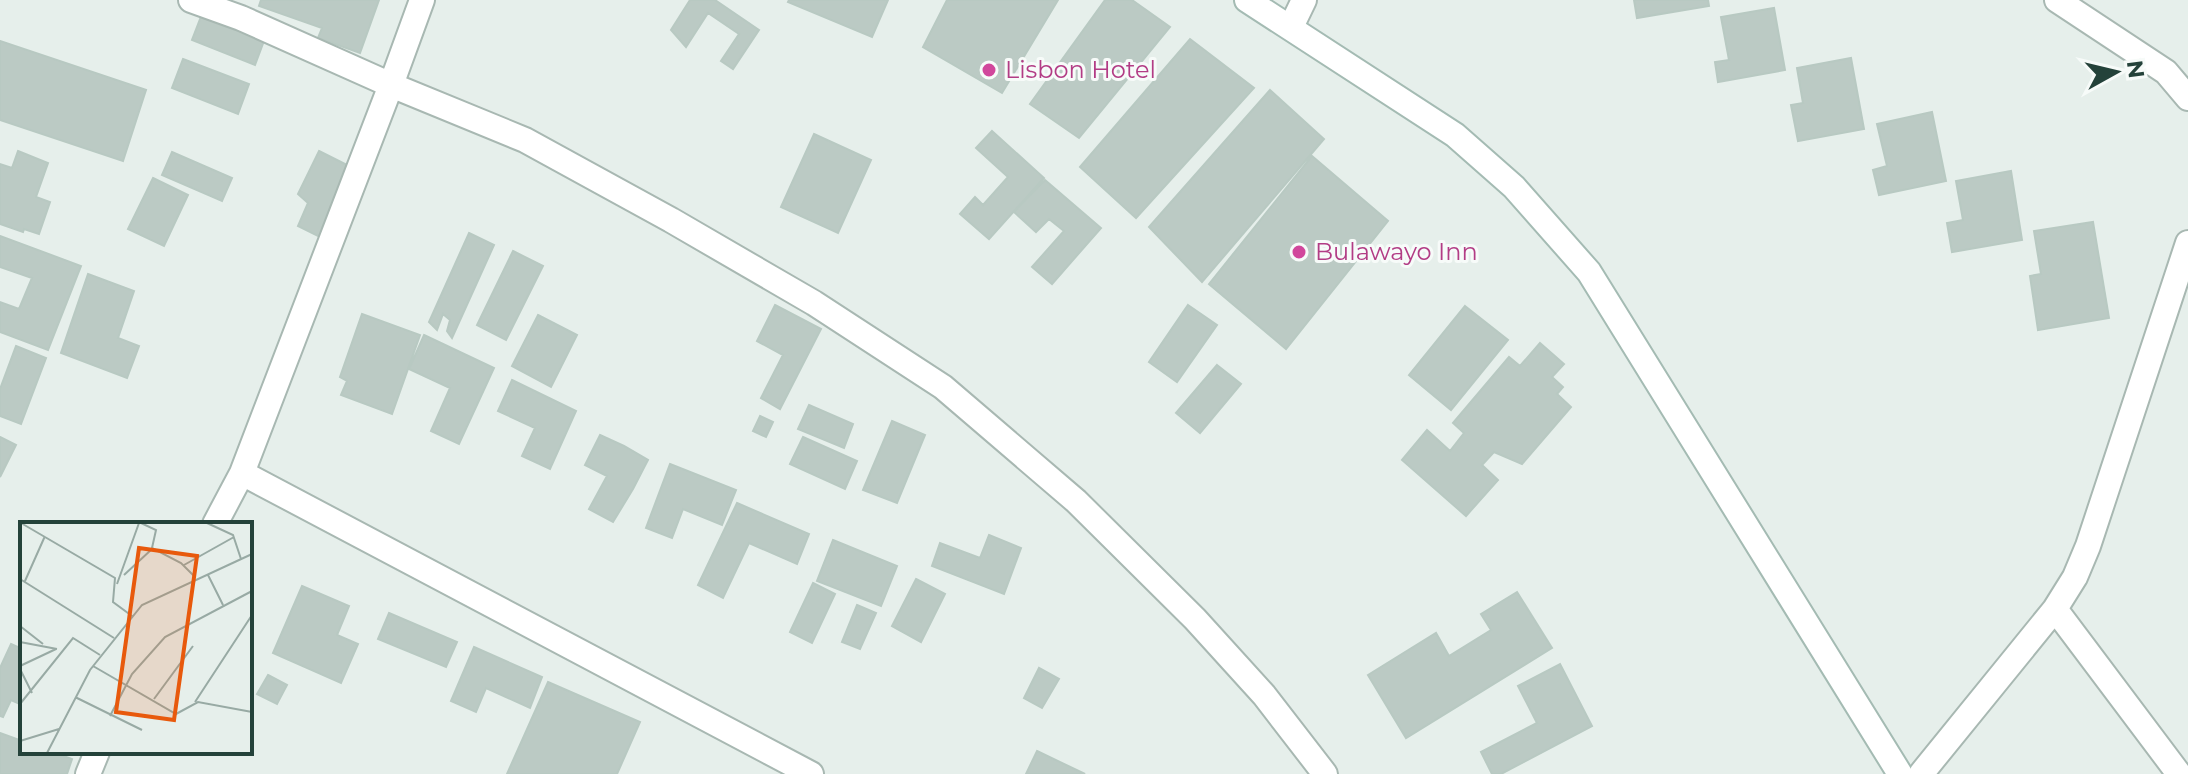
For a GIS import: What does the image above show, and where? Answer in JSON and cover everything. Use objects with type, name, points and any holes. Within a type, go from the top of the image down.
[{"type":"street","points":[[191,0],[241,18],[525,140],[814,303],[943,387],[1076,501],[1195,619],[1264,695],[1325,774]]},
{"type":"street","points":[[216,522],[242,473],[422,0]]},
{"type":"street","points":[[1247,0],[1455,135],[1514,187],[1589,272],[1900,774]]},
{"type":"street","points":[[1291,27],[1304,0]]},
{"type":"street","points":[[2057,0],[2166,72],[2188,98]]},
{"type":"street","points":[[1921,774],[2055,609],[2075,577],[2188,243]]},
{"type":"street","points":[[242,473],[811,774]]},
{"type":"street","points":[[2055,609],[2179,774]]},
{"type":"street","points":[[88,774],[96,754]]},
{"type":"building","points":[[261,0],[379,0],[360,53],[318,38],[322,28],[259,6]]},
{"type":"building","points":[[690,0],[715,0],[759,30],[733,69],[721,61],[739,34],[708,13],[686,47],[671,30]]},
{"type":"building","points":[[789,0],[888,0],[872,37]]},
{"type":"building","name":"Lisbon Hotel","points":[[947,0],[1058,0],[1002,93],[923,47]]},
{"type":"building","points":[[1105,0],[1132,0],[1170,27],[1079,138],[1030,104]]},
{"type":"building","points":[[1634,0],[1708,0],[1709,6],[1637,18]]},
{"type":"building","points":[[1774,8],[1785,70],[1718,82],[1715,62],[1729,60],[1721,17]]},
{"type":"building","points":[[202,14],[265,38],[255,65],[192,40]]},
{"type":"building","points":[[1190,39],[1254,88],[1136,218],[1080,167]]},
{"type":"building","points":[[0,41],[146,90],[123,161],[0,120]]},
{"type":"building","points":[[1851,58],[1864,129],[1798,141],[1791,105],[1803,103],[1797,68]]},
{"type":"building","points":[[183,59],[249,84],[238,114],[172,88]]},
{"type":"building","points":[[1270,90],[1324,139],[1202,282],[1149,227]]},
{"type":"building","points":[[1932,112],[1946,181],[1879,195],[1873,170],[1887,166],[1877,124]]},
{"type":"building","points":[[992,131],[1044,178],[989,239],[960,214],[975,197],[983,205],[1008,177],[976,148]]},
{"type":"building","points":[[814,134],[871,160],[838,233],[781,207]]},
{"type":"building","points":[[18,151],[48,163],[36,197],[50,202],[39,234],[0,224],[0,164],[12,168]]},
{"type":"building","points":[[319,151],[355,169],[322,238],[298,226],[308,203],[298,194]]},
{"type":"building","points":[[172,152],[232,178],[222,201],[162,175]]},
{"type":"building","name":"Bulawayo Inn","points":[[1312,156],[1388,221],[1286,349],[1209,284]]},
{"type":"building","points":[[2011,171],[2022,240],[1952,252],[1947,223],[1963,220],[1956,181]]},
{"type":"building","points":[[153,178],[188,195],[164,246],[128,229]]},
{"type":"building","points":[[1045,180],[1101,228],[1052,284],[1032,267],[1064,231],[1049,219],[1036,232],[1014,212]]},
{"type":"building","points":[[2093,222],[2109,318],[2038,330],[2030,276],[2041,274],[2034,231]]},
{"type":"building","points":[[469,233],[494,245],[452,338],[447,331],[450,320],[443,314],[437,330],[429,322]]},
{"type":"building","points":[[0,236],[81,266],[48,350],[0,332],[0,302],[19,309],[32,278],[0,267]]},
{"type":"building","points":[[513,251],[543,266],[506,340],[477,325]]},
{"type":"building","points":[[88,274],[134,291],[118,338],[139,346],[127,378],[61,353]]},
{"type":"building","points":[[775,305],[821,329],[780,409],[761,398],[783,355],[757,341]]},
{"type":"building","points":[[1188,305],[1217,325],[1177,382],[1149,362]]},
{"type":"building","points":[[1465,306],[1508,340],[1451,410],[1409,375]]},
{"type":"building","points":[[362,314],[420,335],[392,414],[341,395],[347,381],[340,377]]},
{"type":"building","points":[[538,315],[577,335],[551,387],[512,366]]},
{"type":"building","points":[[424,335],[494,368],[459,444],[431,431],[450,388],[409,369]]},
{"type":"building","points":[[1540,343],[1564,364],[1552,377],[1563,387],[1557,394],[1571,407],[1522,464],[1494,452],[1482,465],[1498,480],[1466,516],[1402,460],[1427,430],[1450,451],[1464,433],[1453,423],[1509,357],[1520,366]]},
{"type":"building","points":[[16,346],[46,358],[21,424],[0,416],[0,389]]},
{"type":"building","points":[[1217,365],[1241,384],[1200,433],[1176,413]]},
{"type":"building","points":[[512,380],[576,411],[550,469],[522,456],[535,428],[498,411]]},
{"type":"building","points":[[809,405],[853,424],[844,448],[798,429]]},
{"type":"building","points":[[760,416],[773,422],[766,437],[753,431]]},
{"type":"building","points":[[892,421],[925,435],[897,503],[863,490]]},
{"type":"building","points":[[600,435],[648,460],[613,522],[589,509],[607,476],[585,465]]},
{"type":"building","points":[[0,437],[16,445],[0,477]]},
{"type":"building","points":[[803,437],[857,461],[845,489],[790,464]]},
{"type":"building","points":[[670,464],[736,490],[722,525],[683,509],[672,538],[646,528]]},
{"type":"building","points":[[737,503],[809,534],[797,564],[749,543],[723,598],[698,585]]},
{"type":"building","points":[[989,535],[1021,548],[1004,594],[932,566],[940,543],[980,558]]},
{"type":"building","points":[[833,540],[897,566],[881,606],[817,581]]},
{"type":"building","points":[[916,579],[945,594],[921,642],[892,626]]},
{"type":"building","points":[[813,583],[835,594],[812,643],[790,632]]},
{"type":"building","points":[[302,586],[349,606],[337,635],[358,644],[341,683],[273,653]]},
{"type":"building","points":[[1517,592],[1552,648],[1406,738],[1368,675],[1436,633],[1449,656],[1491,630],[1481,614]]},
{"type":"building","points":[[857,605],[876,613],[860,649],[842,642]]},
{"type":"building","points":[[389,613],[457,642],[446,667],[378,639]]},
{"type":"building","points":[[11,644],[20,648],[20,704],[11,700],[3,717],[0,716],[0,668]]},
{"type":"building","points":[[474,647],[542,677],[530,708],[486,688],[476,712],[451,701]]},
{"type":"building","points":[[1560,664],[1592,726],[1501,774],[1492,774],[1481,752],[1537,723],[1518,686]]},
{"type":"building","points":[[1039,668],[1059,679],[1042,708],[1024,698]]},
{"type":"building","points":[[268,675],[287,685],[277,704],[257,694]]},
{"type":"building","points":[[548,682],[640,722],[617,774],[507,774]]},
{"type":"building","points":[[0,733],[20,740],[20,754],[58,754],[72,759],[67,774],[0,774]]},
{"type":"building","points":[[1037,751],[1085,774],[1026,774]]},
{"type":"place","name":"Lisbon Hotel","points":[[989,70]]},
{"type":"place","name":"Bulawayo Inn","points":[[1299,252]]}]
